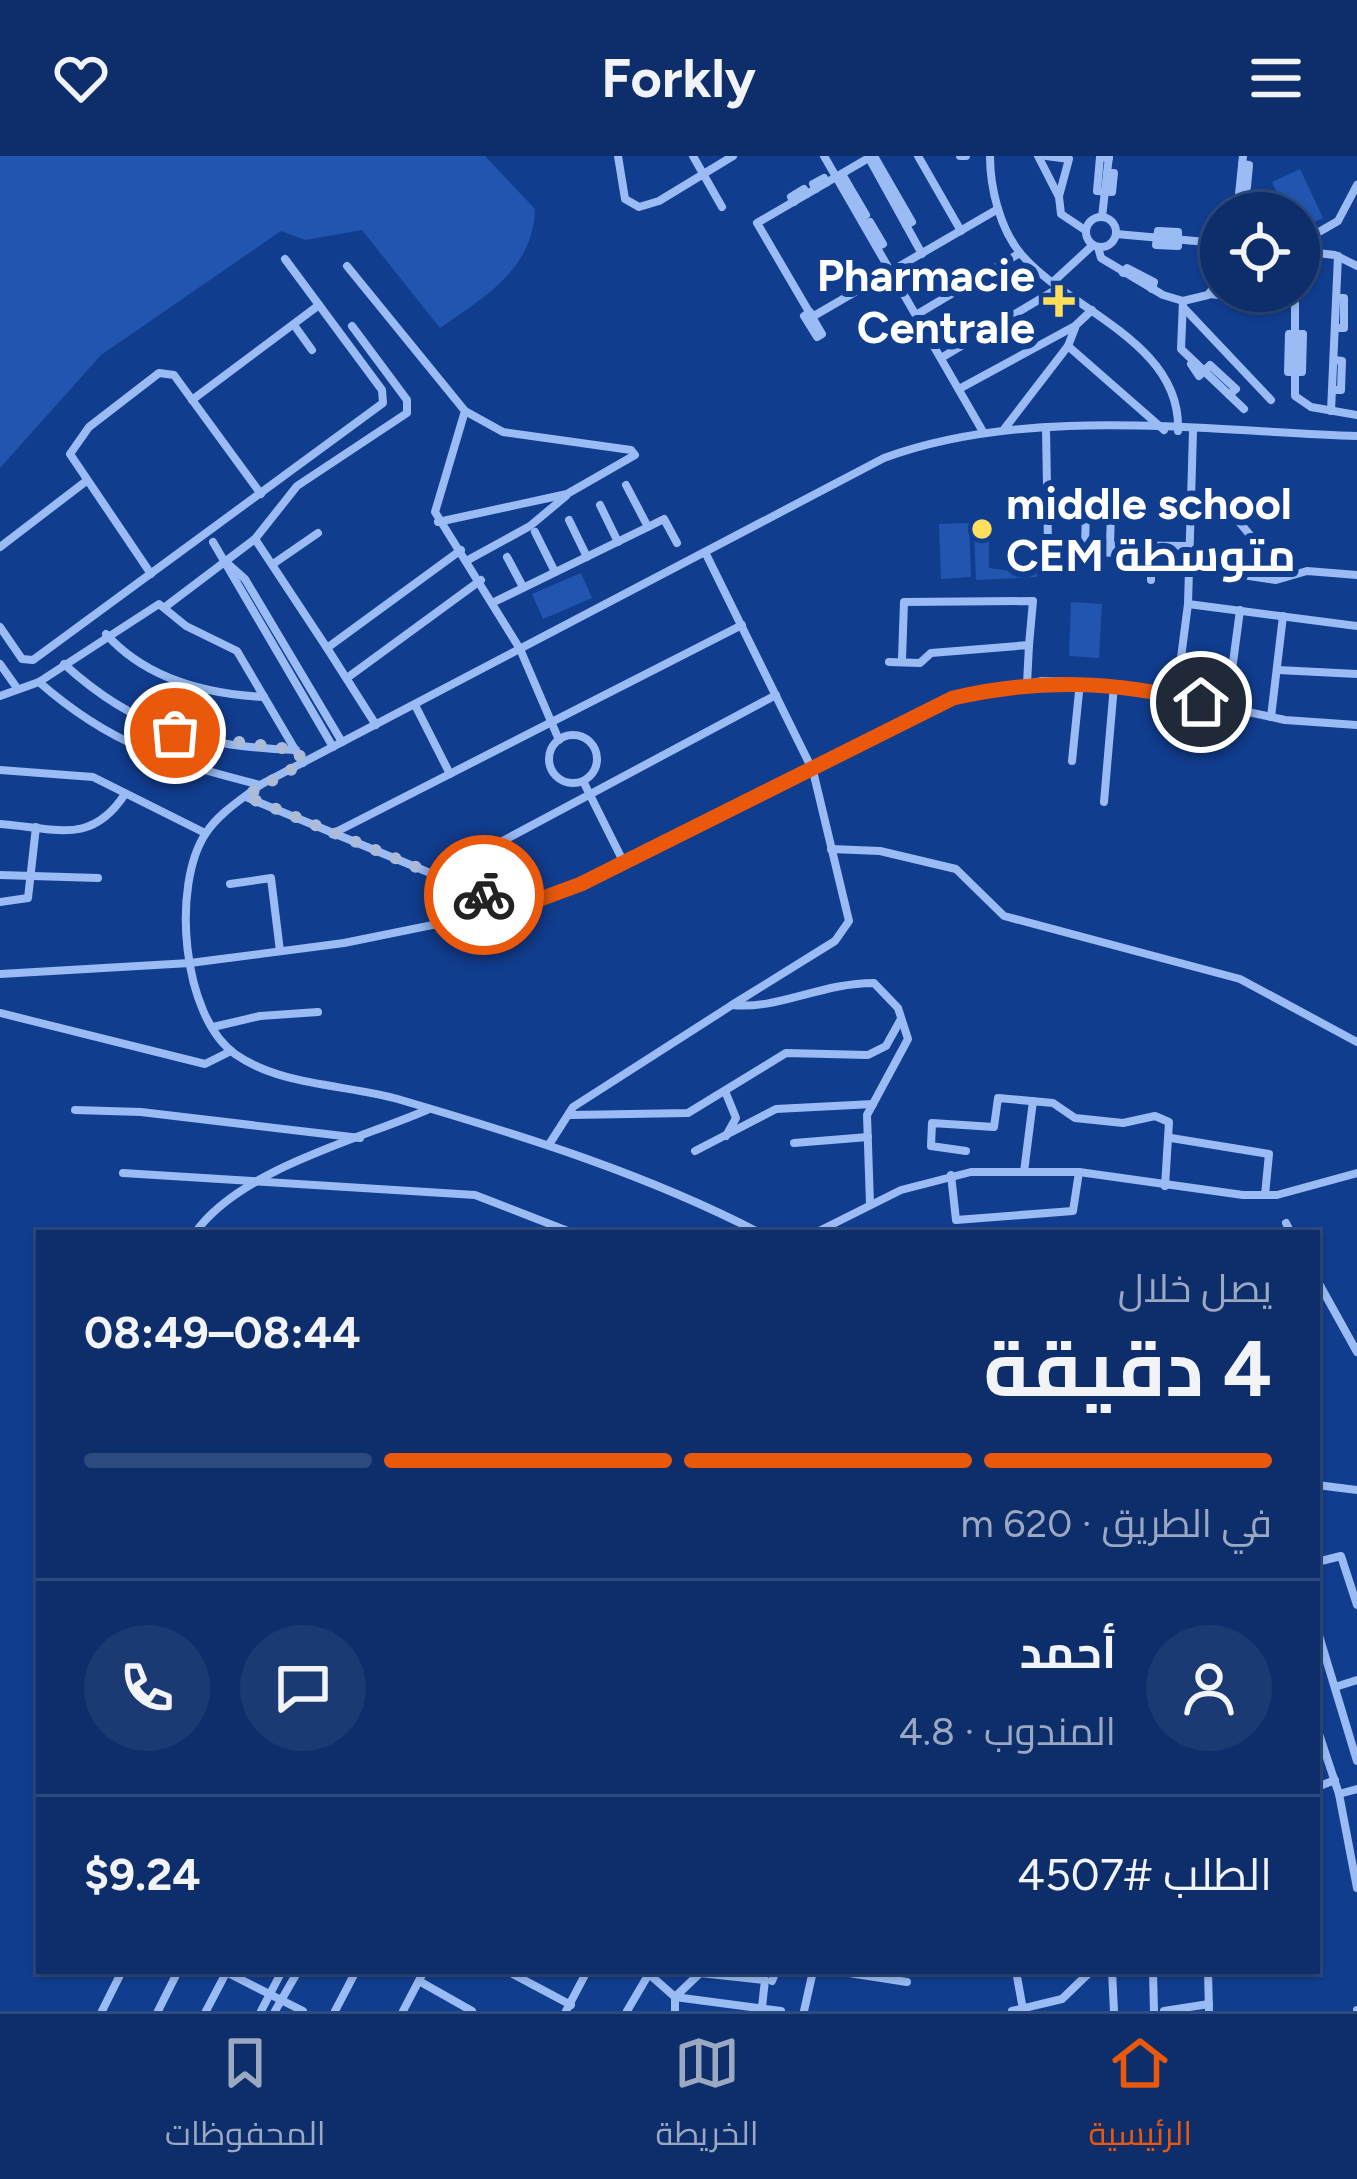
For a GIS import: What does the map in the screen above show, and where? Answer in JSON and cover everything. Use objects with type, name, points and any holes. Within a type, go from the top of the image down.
[{"type":"street","points":[[618,156],[626,199],[639,207],[733,156]]},
{"type":"street","points":[[693,156],[722,207]]},
{"type":"street","points":[[824,156],[844,172],[866,215],[862,222],[870,222],[883,244],[877,248],[982,430]]},
{"type":"street","points":[[920,156],[961,231]]},
{"type":"street","points":[[990,156],[999,209],[1020,253],[1162,374],[1176,406],[1178,431]]},
{"type":"street","points":[[1059,197],[1069,159],[1042,156],[1061,214],[1085,230],[1098,255],[1183,304],[1271,400]]},
{"type":"street","points":[[1100,157],[1109,157],[1107,173],[1114,173],[1112,192],[1097,191],[1100,157]]},
{"type":"street","points":[[922,254],[906,225],[912,222],[868,158],[826,183],[824,178],[813,184],[812,192],[804,189],[763,219],[811,315],[891,272],[922,254],[961,231],[999,209]]},
{"type":"street","points":[[1239,192],[1240,187],[1247,188],[1249,165],[1242,160]]},
{"type":"street","points":[[1320,231],[1338,221],[1357,185]]},
{"type":"street","points":[[1102,217],[1105,191]]},
{"type":"street","points":[[941,358],[1058,284],[1095,246],[1111,244],[1116,234],[1113,223],[1102,217],[1092,219],[1085,230]]},
{"type":"street","points":[[1116,234],[1200,242]]},
{"type":"street","points":[[916,315],[1020,253]]},
{"type":"street","points":[[1320,254],[1357,266]]},
{"type":"street","points":[[1331,410],[1333,389],[1341,390],[1336,328],[1344,328],[1345,298],[1337,298],[1338,256]]},
{"type":"street","points":[[0,627],[22,659],[31,661],[209,537],[384,400],[285,259]]},
{"type":"street","points":[[347,266],[465,412],[503,432],[634,452],[632,458],[567,494],[530,526],[468,560]]},
{"type":"street","points":[[1183,304],[1200,297]]},
{"type":"street","points":[[1183,304],[1183,352],[1198,376],[1210,365],[1224,376],[1236,388],[1229,395],[1244,409]]},
{"type":"street","points":[[192,400],[320,305]]},
{"type":"street","points":[[959,389],[1075,326],[1092,310]]},
{"type":"street","points":[[1295,312],[1296,334],[1303,334],[1302,372],[1295,372],[1298,400],[1357,415]]},
{"type":"street","points":[[294,326],[312,350]]},
{"type":"street","points":[[165,607],[255,539],[297,486],[407,413],[407,400],[352,326]]},
{"type":"street","points":[[1005,428],[1068,346],[1075,326]]},
{"type":"street","points":[[1068,346],[1164,430]]},
{"type":"street","points":[[151,574],[85,482],[70,449],[108,411],[165,371],[261,494]]},
{"type":"street","points":[[465,412],[437,495],[439,522],[494,602],[560,740]]},
{"type":"street","points":[[753,1230],[550,1143],[265,1071],[231,1051],[213,1027],[190,963],[187,882],[206,833],[260,784],[884,458],[1005,428],[1357,436]]},
{"type":"street","points":[[1046,428],[1046,542],[1058,551],[1110,549]]},
{"type":"street","points":[[1176,696],[1188,604],[1192,431]]},
{"type":"street","points":[[0,547],[85,482]]},
{"type":"street","points":[[626,485],[648,527]]},
{"type":"street","points":[[439,522],[567,494]]},
{"type":"street","points":[[600,505],[618,542]]},
{"type":"street","points":[[1226,505],[1285,578]]},
{"type":"street","points":[[1086,512],[1085,545],[1133,553],[1133,546],[1190,546]]},
{"type":"street","points":[[1110,549],[1111,513]]},
{"type":"street","points":[[494,602],[664,518],[677,543]]},
{"type":"street","points":[[569,520],[587,557]]},
{"type":"street","points":[[273,564],[318,532]]},
{"type":"street","points":[[535,532],[555,572]]},
{"type":"street","points":[[209,537],[226,562],[245,578],[337,745]]},
{"type":"street","points":[[255,539],[376,725]]},
{"type":"street","points":[[1151,546],[1151,580]]},
{"type":"street","points":[[328,648],[460,550]]},
{"type":"street","points":[[550,1143],[573,1107],[835,941],[849,921],[813,771],[705,552]]},
{"type":"street","points":[[507,557],[524,587]]},
{"type":"street","points":[[1189,567],[1244,578],[1285,578],[1307,571],[1357,575]]},
{"type":"street","points":[[347,678],[481,580]]},
{"type":"street","points":[[902,659],[904,602],[1033,601],[1027,684]]},
{"type":"street","points":[[1188,604],[1357,626]]},
{"type":"street","points":[[0,696],[39,682],[153,605],[165,607],[196,632],[234,647],[303,763]]},
{"type":"street","points":[[1227,707],[1240,610]]},
{"type":"street","points":[[1271,717],[1283,616]]},
{"type":"street","points":[[332,834],[742,625]]},
{"type":"street","points":[[106,634],[134,661],[169,678],[264,697]]},
{"type":"street","points":[[889,662],[920,663],[931,652],[1029,645]]},
{"type":"street","points":[[0,664],[17,688]]},
{"type":"street","points":[[64,664],[105,700],[145,723],[215,742],[297,750]]},
{"type":"street","points":[[1278,670],[1357,674]]},
{"type":"street","points":[[39,682],[81,718],[128,745],[260,784]]},
{"type":"street","points":[[1072,761],[1080,682]]},
{"type":"street","points":[[0,974],[190,963],[516,908],[813,771],[953,698],[1027,684],[1114,685],[1271,717],[1357,725]]},
{"type":"street","points":[[1104,802],[1114,685]]},
{"type":"street","points":[[437,876],[776,694]]},
{"type":"street","points":[[415,704],[450,774]]},
{"type":"street","points":[[574,736],[594,748],[597,763],[583,782],[567,782],[551,767],[550,752],[560,740],[574,736]]},
{"type":"street","points":[[0,770],[87,776],[206,833]]},
{"type":"street","points":[[583,782],[623,861]]},
{"type":"street","points":[[0,824],[99,826],[125,794]]},
{"type":"street","points":[[245,796],[516,908]]},
{"type":"street","points":[[0,902],[26,901],[37,827]]},
{"type":"street","points":[[832,849],[880,851],[956,869],[1004,916],[1240,980],[1357,1042]]},
{"type":"street","points":[[0,875],[98,878]]},
{"type":"street","points":[[230,884],[271,878],[280,951]]},
{"type":"street","points":[[732,1005],[758,1008],[832,983],[874,983],[901,1018],[908,1040],[873,1104],[868,1137],[870,1204]]},
{"type":"street","points":[[213,1027],[260,1016],[318,1012]]},
{"type":"street","points":[[0,1013],[205,1064],[231,1051]]},
{"type":"street","points":[[571,1115],[688,1113],[786,1053],[868,1055],[886,1046],[901,1018]]},
{"type":"street","points":[[724,1090],[736,1118],[725,1138]]},
{"type":"street","points":[[966,1151],[931,1146],[932,1123],[994,1127],[998,1098],[1053,1103],[1076,1118],[1123,1124],[1154,1116],[1169,1122],[1165,1186]]},
{"type":"street","points":[[1024,1172],[1033,1101]]},
{"type":"street","points":[[695,1150],[776,1109],[873,1104]]},
{"type":"street","points":[[75,1109],[141,1112],[360,1138]]},
{"type":"street","points":[[197,1230],[213,1208],[261,1178],[427,1110]]},
{"type":"street","points":[[794,1143],[868,1137]]},
{"type":"street","points":[[1171,1138],[1269,1154],[1265,1195]]},
{"type":"street","points":[[951,1175],[956,1220],[1073,1210],[1079,1172]]},
{"type":"street","points":[[821,1230],[870,1204],[951,1175],[1079,1172],[1265,1195],[1357,1173]]},
{"type":"street","points":[[123,1173],[261,1178],[475,1195],[564,1230]]},
{"type":"street","points":[[1320,1285],[1357,1352]]},
{"type":"street","points":[[1320,1485],[1357,1490]]},
{"type":"street","points":[[1320,1561],[1341,1556],[1357,1605]]},
{"type":"street","points":[[1320,1639],[1357,1761]]},
{"type":"street","points":[[1335,1687],[1357,1680]]},
{"type":"street","points":[[1320,1737],[1339,1794],[1357,1888]]},
{"type":"street","points":[[1320,1785],[1335,1780]]},
{"type":"street","points":[[1339,1794],[1357,1789]]},
{"type":"street","points":[[102,2011],[120,1974]]},
{"type":"street","points":[[158,2011],[176,1974]]},
{"type":"street","points":[[206,2011],[225,1974]]},
{"type":"street","points":[[233,1974],[303,2011]]},
{"type":"street","points":[[261,2011],[280,1974]]},
{"type":"street","points":[[275,2011],[296,1974]]},
{"type":"street","points":[[335,2011],[354,1974]]},
{"type":"street","points":[[403,2011],[422,1974]]},
{"type":"street","points":[[512,1974],[569,2008],[585,1974]]},
{"type":"street","points":[[627,2011],[649,1974]]},
{"type":"street","points":[[651,1974],[675,1997],[781,2011]]},
{"type":"street","points":[[675,2011],[675,1997],[699,1974]]},
{"type":"street","points":[[709,1974],[765,1980],[761,2006]]},
{"type":"street","points":[[804,2011],[812,1974]]},
{"type":"street","points":[[855,1974],[907,1982]]},
{"type":"street","points":[[1017,1974],[1022,2004]]},
{"type":"street","points":[[1052,2004],[1086,1974]]},
{"type":"street","points":[[1112,1974],[1114,2011]]},
{"type":"street","points":[[1154,1974],[1154,2011]]},
{"type":"street","points":[[1164,2011],[1209,2008],[1208,1974]]},
{"type":"street","points":[[419,1981],[472,2011]]},
{"type":"street","points":[[1012,2011],[1022,2004],[1052,2004],[1063,2011]]},
{"type":"shaded area","points":[[0,156],[485,156],[535,209],[526,248],[516,265],[490,292],[440,328],[362,230],[305,240],[281,231],[101,355],[0,468]]},
{"type":"shaded area","points":[[1300,169],[1311,192],[1277,192],[1272,182]]},
{"type":"shaded area","points":[[969,523],[971,577],[941,579],[939,524]]},
{"type":"shaded area","points":[[974,528],[989,528],[989,568],[1033,574],[1037,544],[1037,577],[976,580]]},
{"type":"shaded area","points":[[581,573],[592,598],[543,619],[532,594]]},
{"type":"shaded area","points":[[1071,602],[1102,604],[1099,658],[1069,656]]},
{"type":"way so far","points":[[175,733],[297,750],[303,763],[245,796],[484,895]]},
{"type":"place","name":"Pharmacie Centrale","points":[[1059,301]]},
{"type":"place","name":"middle school CEM متوسطة","points":[[982,529]]},
{"type":"route","points":[[484,895],[516,908],[581,884],[953,698],[1042,681],[1068,681],[1128,686],[1201,702]]}]
